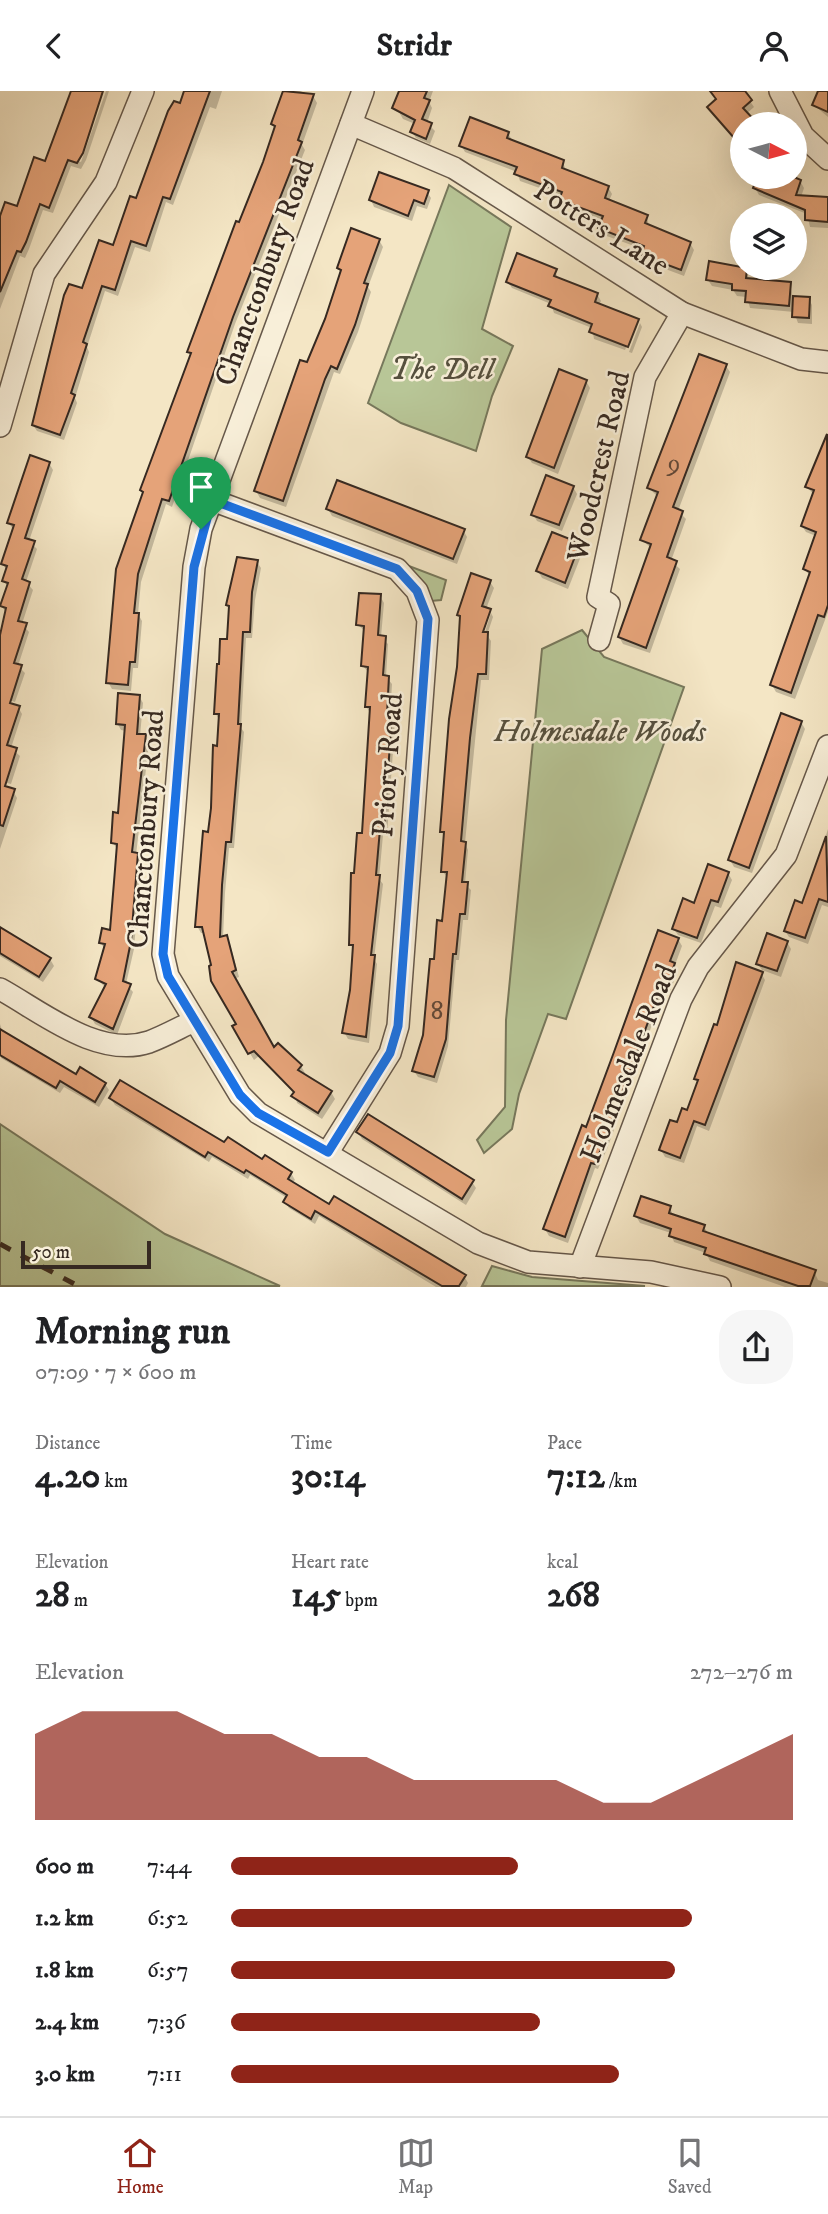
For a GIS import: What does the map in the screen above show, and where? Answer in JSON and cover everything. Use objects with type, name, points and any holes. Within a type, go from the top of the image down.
[{"type":"street","points":[[0,426],[44,274],[106,182],[143,91]]},
{"type":"street","name":"Chanctonbury Road","points":[[363,91],[212,500],[194,567],[163,954],[168,976],[240,1095],[258,1113],[478,1243],[528,1262],[651,1272],[720,1286]]},
{"type":"street","points":[[780,91],[803,136],[828,159]]},
{"type":"street","name":"Potters Lane","points":[[351,124],[454,169],[682,313],[801,359],[828,362]]},
{"type":"street","name":"Woodcrest Road","points":[[599,640],[610,604],[598,597],[645,377],[682,313]]},
{"type":"street","name":"Priory Road","points":[[212,500],[397,569],[417,591],[428,619],[398,1026],[390,1053],[328,1152]]},
{"type":"street","name":"Holmesdale Road","points":[[580,1267],[681,999],[698,967],[786,855],[828,746]]},
{"type":"street","points":[[0,989],[88,1038],[116,1046],[147,1042],[194,1021]]},
{"type":"green space","name":"The Dell","points":[[449,185],[511,227],[482,329],[513,346],[492,396],[476,451],[401,423],[368,403]]},
{"type":"green space","points":[[401,563],[446,580],[441,600],[431,601],[427,587]]},
{"type":"green space","name":"Holmesdale Woods","points":[[582,630],[604,657],[684,687],[566,1019],[548,1014],[519,1094],[512,1129],[484,1153],[477,1140],[505,1107],[506,1020],[542,649]]},
{"type":"green space","points":[[0,1124],[165,1234],[280,1286],[0,1286]]},
{"type":"green space","points":[[492,1266],[532,1277],[645,1286],[482,1286]]},
{"type":"building","points":[[71,91],[103,91],[83,153],[77,163],[68,160],[49,208],[40,204],[26,242],[21,252],[17,251],[0,292],[0,216],[5,202],[17,206],[34,157],[45,161]]},
{"type":"building","points":[[184,91],[210,91],[170,199],[163,197],[146,246],[131,241],[115,290],[102,286],[83,342],[87,344],[71,393],[75,395],[60,435],[32,425],[69,284],[82,288],[99,240],[113,245],[130,196],[136,198],[168,111],[174,101],[180,103]]},
{"type":"building","points":[[283,91],[314,94],[298,140],[302,142],[233,317],[169,501],[162,499],[152,530],[138,574],[134,613],[139,613],[135,662],[130,662],[128,685],[106,683],[116,569],[143,492],[140,490],[191,353],[187,352],[236,221],[239,222],[263,162],[275,126],[271,124]]},
{"type":"building","points":[[399,91],[427,91],[424,98],[430,100],[422,119],[432,123],[426,139],[410,132],[415,120],[392,108]]},
{"type":"building","points":[[710,91],[745,91],[752,100],[743,108],[747,112],[730,112],[730,133],[707,107],[716,99]]},
{"type":"building","points":[[818,91],[828,91],[828,112],[812,105]]},
{"type":"building","points":[[470,117],[509,132],[507,138],[564,160],[562,168],[609,186],[605,198],[648,215],[645,223],[691,242],[681,270],[641,255],[644,246],[598,228],[603,216],[559,200],[562,192],[514,174],[517,167],[459,146]]},
{"type":"building","points":[[379,172],[429,190],[424,204],[414,200],[408,216],[369,200]]},
{"type":"building","points":[[755,189],[798,189],[796,195],[828,197],[828,222],[807,220],[807,203],[788,203]]},
{"type":"building","points":[[351,228],[380,239],[364,283],[368,284],[355,325],[337,369],[331,366],[325,379],[283,501],[254,491],[300,360],[307,362],[325,319],[341,270],[337,268]]},
{"type":"building","points":[[517,253],[557,269],[554,276],[598,293],[595,302],[639,319],[628,347],[589,332],[592,324],[548,306],[551,300],[506,282]]},
{"type":"building","points":[[709,261],[730,265],[730,280],[791,282],[789,306],[745,302],[746,291],[732,290],[732,284],[706,280]]},
{"type":"building","points":[[793,296],[810,297],[809,318],[792,317]]},
{"type":"building","points":[[699,354],[727,364],[673,507],[683,511],[667,557],[677,561],[646,648],[618,637],[651,544],[640,540],[658,492],[647,488]]},
{"type":"building","points":[[559,369],[587,380],[554,468],[526,457]]},
{"type":"building","points":[[827,434],[828,605],[824,617],[818,615],[791,693],[770,685],[810,572],[803,569],[816,532],[801,526],[814,490],[805,487]]},
{"type":"building","points":[[30,455],[50,462],[25,538],[35,541],[22,579],[30,582],[18,621],[27,623],[14,663],[22,665],[10,703],[20,706],[7,745],[17,748],[5,786],[15,789],[3,826],[0,825],[0,635],[6,608],[0,606],[8,583],[2,581],[7,566],[1,564],[14,525],[7,523]]},
{"type":"building","points":[[546,475],[574,486],[559,525],[531,515]]},
{"type":"building","points":[[337,480],[465,529],[453,559],[326,509]]},
{"type":"building","points":[[552,532],[580,543],[565,583],[536,571]]},
{"type":"building","points":[[237,557],[258,560],[252,592],[250,632],[243,632],[238,724],[241,724],[231,842],[226,842],[220,937],[227,935],[236,970],[232,972],[274,1047],[278,1043],[302,1065],[298,1070],[332,1091],[318,1113],[291,1096],[294,1092],[254,1051],[248,1054],[232,1026],[236,1024],[211,981],[211,965],[202,927],[195,927],[203,831],[208,832],[211,808],[213,745],[217,746],[219,714],[214,714],[217,664],[220,639],[227,639],[229,606],[226,605]]},
{"type":"building","points":[[471,573],[491,580],[482,606],[491,609],[483,632],[488,632],[486,674],[478,674],[461,841],[466,842],[462,882],[468,882],[465,914],[460,914],[456,954],[453,954],[446,1039],[434,1077],[412,1071],[423,1035],[430,959],[434,959],[437,920],[442,921],[447,872],[441,872],[444,832],[440,832],[449,719],[457,667],[460,616],[457,615]]},
{"type":"building","points":[[359,593],[381,594],[378,635],[386,636],[383,675],[389,676],[387,714],[392,715],[384,829],[380,829],[376,875],[380,875],[366,1037],[342,1033],[350,990],[353,945],[349,945],[351,873],[354,873],[357,833],[362,833],[370,707],[365,707],[368,667],[361,666],[364,626],[356,625]]},
{"type":"building","points":[[118,693],[140,695],[137,734],[146,734],[132,852],[138,853],[131,941],[123,981],[131,984],[113,1029],[89,1017],[106,984],[95,979],[105,944],[99,943],[102,928],[110,930],[114,882],[117,844],[111,843],[113,812],[118,813],[125,725],[116,724]]},
{"type":"building","points":[[781,713],[802,721],[749,868],[728,860]]},
{"type":"building","points":[[826,836],[828,902],[819,899],[805,938],[784,931],[795,900],[802,903]]},
{"type":"building","points":[[708,864],[729,872],[718,902],[711,900],[697,938],[672,929],[683,898],[694,903]]},
{"type":"building","points":[[0,927],[51,958],[39,977],[0,953]]},
{"type":"building","points":[[658,930],[679,938],[670,961],[675,963],[667,985],[662,984],[604,1142],[595,1164],[591,1163],[565,1237],[543,1229],[582,1125],[586,1127]]},
{"type":"building","points":[[767,933],[788,941],[777,971],[756,964]]},
{"type":"building","points":[[736,962],[763,972],[705,1125],[694,1121],[680,1158],[659,1150],[670,1120],[677,1122],[682,1108],[687,1110],[698,1080],[694,1079],[714,1024],[717,1025]]},
{"type":"building","points":[[0,1029],[76,1074],[80,1067],[106,1083],[95,1102],[60,1081],[56,1088],[0,1055]]},
{"type":"building","points":[[120,1080],[224,1142],[228,1137],[262,1159],[265,1155],[292,1172],[288,1179],[329,1204],[334,1196],[466,1275],[459,1286],[442,1286],[315,1211],[311,1219],[283,1202],[287,1195],[246,1170],[244,1173],[208,1152],[205,1157],[109,1098]]},
{"type":"building","points":[[368,1114],[474,1180],[462,1199],[356,1132]]},
{"type":"building","points":[[641,1196],[671,1206],[669,1213],[705,1225],[703,1231],[816,1270],[810,1286],[798,1286],[704,1254],[706,1248],[669,1236],[671,1229],[634,1216]]},
{"type":"railway","points":[[0,1244],[80,1287]]},
{"type":"route","points":[[212,500],[397,569],[417,591],[428,619],[398,1026],[390,1053],[328,1152],[258,1113],[240,1095],[168,976],[163,954],[194,567],[201,529],[212,500]]}]
